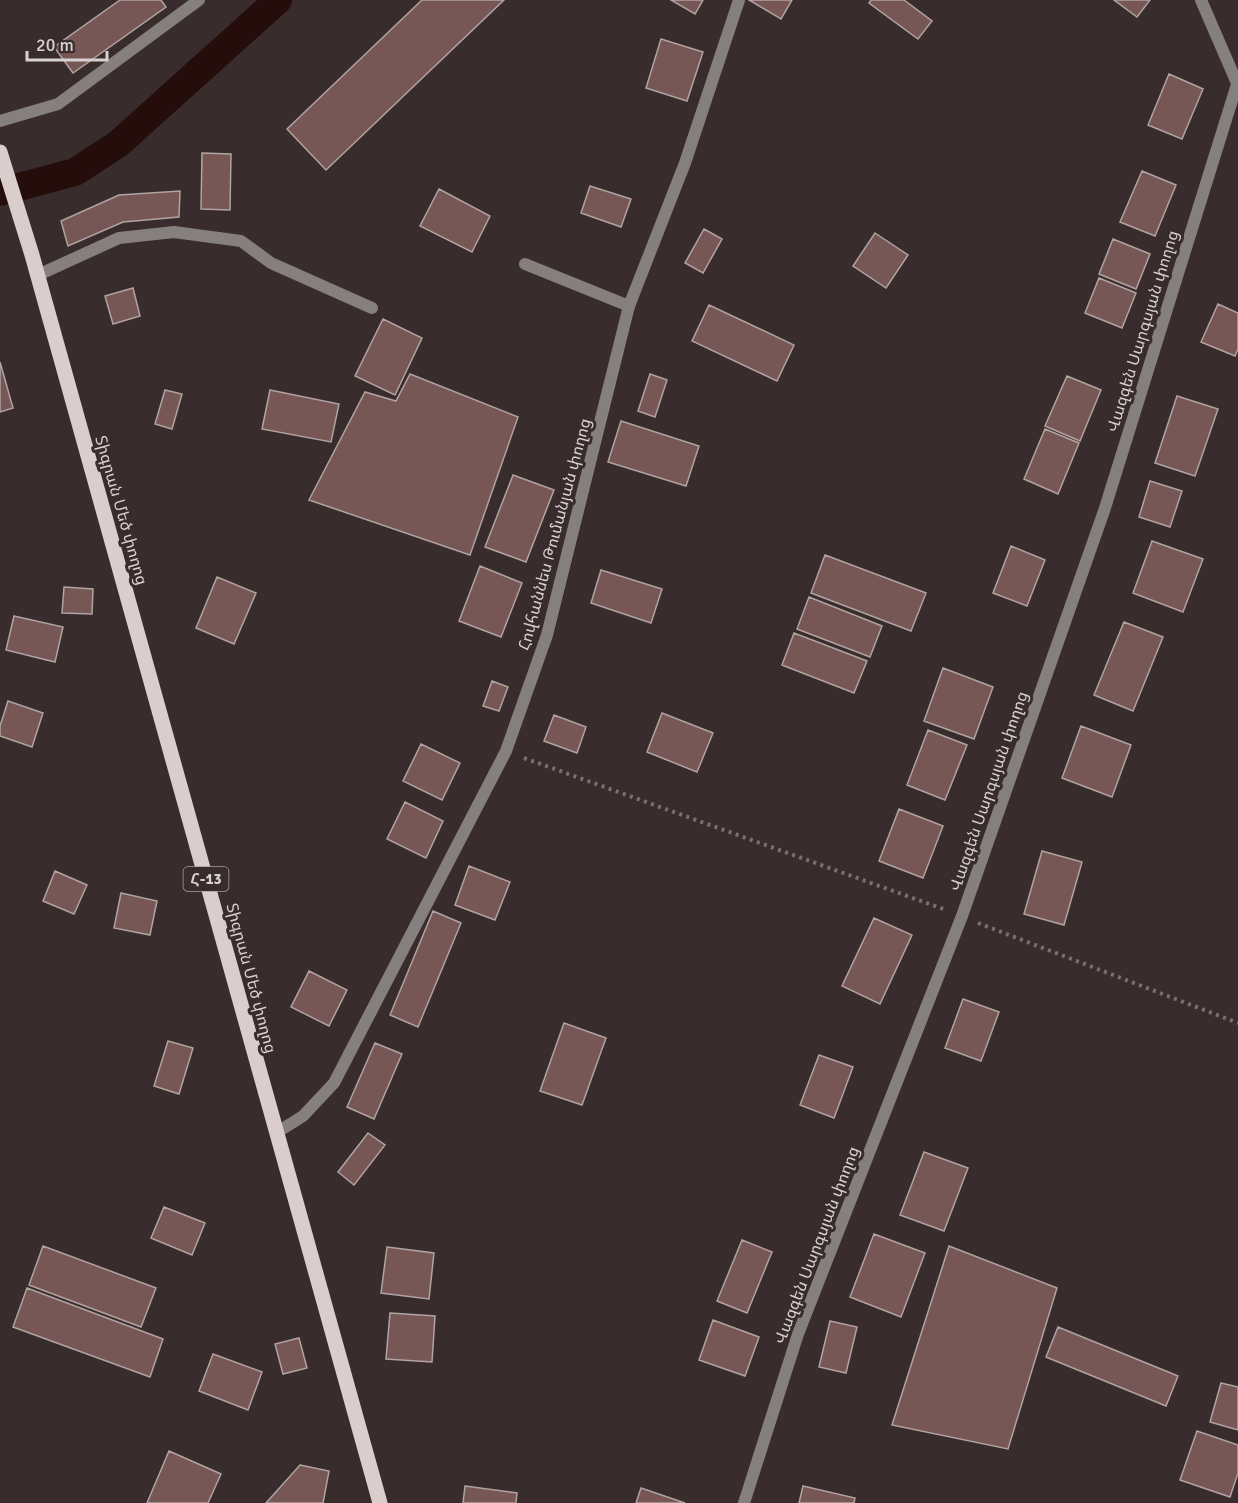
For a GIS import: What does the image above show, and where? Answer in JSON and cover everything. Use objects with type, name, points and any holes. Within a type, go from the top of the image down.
[{"type":"main road","name":"Տիգրան Մեծ փողոց","points":[[0,152],[38,275],[380,1503]]},
{"type":"street","points":[[0,121],[58,104],[199,0]]},
{"type":"street","name":"Հովհաննես Թումանյան փողոց","points":[[276,1133],[303,1116],[334,1083],[506,751],[547,635],[629,306],[685,162],[739,0]]},
{"type":"street","points":[[1201,0],[1238,83]]},
{"type":"street","name":"Վազգեն Սարգսյան փողոց","points":[[744,1503],[798,1334],[962,916],[1105,508],[1238,83]]},
{"type":"street","points":[[38,275],[118,238],[174,232],[241,241],[271,263],[372,308]]},
{"type":"street","points":[[525,264],[629,306]]},
{"type":"path","points":[[506,751],[962,916],[1238,1023]]},
{"type":"building","points":[[120,0],[161,0],[166,7],[73,73],[54,47]]},
{"type":"building","points":[[422,0],[504,0],[326,170],[287,129]]},
{"type":"building","points":[[671,0],[703,0],[695,14]]},
{"type":"building","points":[[749,0],[792,0],[781,19]]},
{"type":"building","points":[[871,0],[904,0],[932,21],[918,39],[869,3]]},
{"type":"building","points":[[1114,0],[1150,0],[1137,17]]},
{"type":"building","points":[[661,39],[703,52],[687,101],[646,88]]},
{"type":"building","points":[[1169,74],[1203,89],[1182,139],[1148,125]]},
{"type":"building","points":[[202,153],[231,154],[230,210],[201,209]]},
{"type":"building","points":[[1142,171],[1176,185],[1155,236],[1120,222]]},
{"type":"building","points":[[590,186],[631,199],[621,227],[581,213]]},
{"type":"building","points":[[439,189],[490,216],[472,252],[420,226]]},
{"type":"building","points":[[180,191],[179,217],[123,222],[68,246],[61,221],[119,195]]},
{"type":"building","points":[[704,229],[722,239],[703,273],[685,263]]},
{"type":"building","points":[[875,233],[908,255],[886,288],[853,266]]},
{"type":"building","points":[[1113,239],[1150,254],[1136,289],[1099,274]]},
{"type":"building","points":[[1099,278],[1136,293],[1122,328],[1085,313]]},
{"type":"building","points":[[133,288],[140,316],[113,324],[105,296]]},
{"type":"building","points":[[1218,304],[1238,313],[1238,349],[1235,356],[1201,342]]},
{"type":"building","points":[[709,305],[794,345],[777,381],[692,341]]},
{"type":"building","points":[[383,319],[422,338],[395,395],[355,376]]},
{"type":"building","points":[[0,362],[13,408],[0,412]]},
{"type":"building","points":[[410,374],[518,417],[470,555],[309,500],[365,392],[396,401]]},
{"type":"building","points":[[650,374],[667,380],[655,417],[638,411]]},
{"type":"building","points":[[1067,376],[1101,390],[1080,441],[1045,426]]},
{"type":"building","points":[[165,390],[182,394],[172,429],[155,424]]},
{"type":"building","points":[[270,390],[339,404],[331,442],[262,429]]},
{"type":"building","points":[[1177,396],[1218,409],[1195,476],[1155,463]]},
{"type":"building","points":[[621,421],[699,446],[686,486],[608,462]]},
{"type":"building","points":[[1045,429],[1079,443],[1058,494],[1024,479]]},
{"type":"building","points":[[513,475],[554,490],[526,562],[485,547]]},
{"type":"building","points":[[1150,481],[1182,491],[1170,527],[1139,517]]},
{"type":"building","points":[[1152,541],[1203,559],[1183,612],[1133,593]]},
{"type":"building","points":[[1011,546],[1045,560],[1027,606],[993,593]]},
{"type":"building","points":[[825,555],[926,593],[911,631],[811,593]]},
{"type":"building","points":[[480,566],[522,583],[501,637],[459,621]]},
{"type":"building","points":[[601,570],[662,589],[651,623],[591,603]]},
{"type":"building","points":[[217,577],[256,593],[234,644],[196,628]]},
{"type":"building","points":[[64,587],[93,589],[92,614],[62,613]]},
{"type":"building","points":[[809,597],[882,626],[870,657],[797,629]]},
{"type":"building","points":[[14,616],[63,627],[55,662],[6,650]]},
{"type":"building","points":[[1124,622],[1163,637],[1133,711],[1094,695]]},
{"type":"building","points":[[794,633],[867,661],[854,693],[782,665]]},
{"type":"building","points":[[943,668],[993,687],[974,739],[924,721]]},
{"type":"building","points":[[492,681],[508,687],[499,711],[483,706]]},
{"type":"building","points":[[8,701],[43,713],[32,747],[0,736],[0,726]]},
{"type":"building","points":[[662,713],[713,733],[697,772],[647,752]]},
{"type":"building","points":[[554,715],[586,727],[577,753],[544,741]]},
{"type":"building","points":[[1081,726],[1131,745],[1112,797],[1062,778]]},
{"type":"building","points":[[928,730],[967,745],[945,800],[907,785]]},
{"type":"building","points":[[421,744],[460,763],[442,800],[403,781]]},
{"type":"building","points":[[405,802],[443,821],[426,858],[387,839]]},
{"type":"building","points":[[899,809],[943,826],[923,878],[879,861]]},
{"type":"building","points":[[1042,851],[1082,862],[1064,925],[1024,914]]},
{"type":"building","points":[[469,866],[510,882],[495,920],[455,905]]},
{"type":"building","points":[[55,871],[87,885],[74,914],[43,901]]},
{"type":"building","points":[[121,893],[157,901],[150,935],[114,928]]},
{"type":"building","points":[[433,911],[461,923],[418,1027],[390,1015]]},
{"type":"building","points":[[874,918],[912,935],[880,1004],[842,986]]},
{"type":"building","points":[[309,971],[347,990],[329,1026],[291,1007]]},
{"type":"building","points":[[963,999],[999,1012],[981,1061],[945,1048]]},
{"type":"building","points":[[564,1023],[606,1038],[582,1105],[540,1091]]},
{"type":"building","points":[[168,1041],[193,1048],[179,1094],[154,1086]]},
{"type":"building","points":[[375,1043],[402,1054],[374,1119],[347,1107]]},
{"type":"building","points":[[819,1055],[853,1067],[834,1118],[800,1105]]},
{"type":"building","points":[[368,1133],[385,1145],[354,1185],[338,1172]]},
{"type":"building","points":[[924,1152],[968,1168],[944,1231],[900,1215]]},
{"type":"building","points":[[164,1207],[205,1223],[192,1255],[151,1238]]},
{"type":"building","points":[[874,1234],[925,1253],[901,1317],[850,1297]]},
{"type":"building","points":[[742,1240],[772,1252],[747,1313],[717,1301]]},
{"type":"building","points":[[43,1246],[156,1288],[141,1327],[29,1285]]},
{"type":"building","points":[[949,1246],[1057,1288],[1008,1449],[892,1425]]},
{"type":"building","points":[[387,1247],[434,1253],[429,1299],[381,1293]]},
{"type":"building","points":[[27,1288],[163,1339],[150,1377],[13,1327]]},
{"type":"building","points":[[390,1313],[435,1316],[432,1362],[386,1359]]},
{"type":"building","points":[[713,1320],[759,1337],[745,1376],[699,1360]]},
{"type":"building","points":[[830,1321],[857,1327],[846,1373],[819,1367]]},
{"type":"building","points":[[1058,1327],[1178,1376],[1166,1406],[1046,1357]]},
{"type":"building","points":[[299,1338],[307,1368],[283,1374],[275,1344]]},
{"type":"building","points":[[213,1354],[262,1372],[248,1410],[199,1391]]},
{"type":"building","points":[[1221,1383],[1238,1387],[1238,1430],[1210,1422]]},
{"type":"building","points":[[1197,1431],[1238,1445],[1238,1473],[1230,1497],[1180,1480]]},
{"type":"building","points":[[169,1451],[221,1474],[208,1503],[147,1503]]},
{"type":"building","points":[[300,1465],[329,1471],[323,1503],[266,1503]]},
{"type":"building","points":[[465,1486],[517,1493],[516,1503],[463,1503]]},
{"type":"building","points":[[803,1486],[855,1498],[854,1503],[799,1503]]},
{"type":"building","points":[[641,1488],[685,1503],[636,1503]]},
{"type":"waterway","points":[[0,192],[75,172],[118,144],[278,0]]}]
